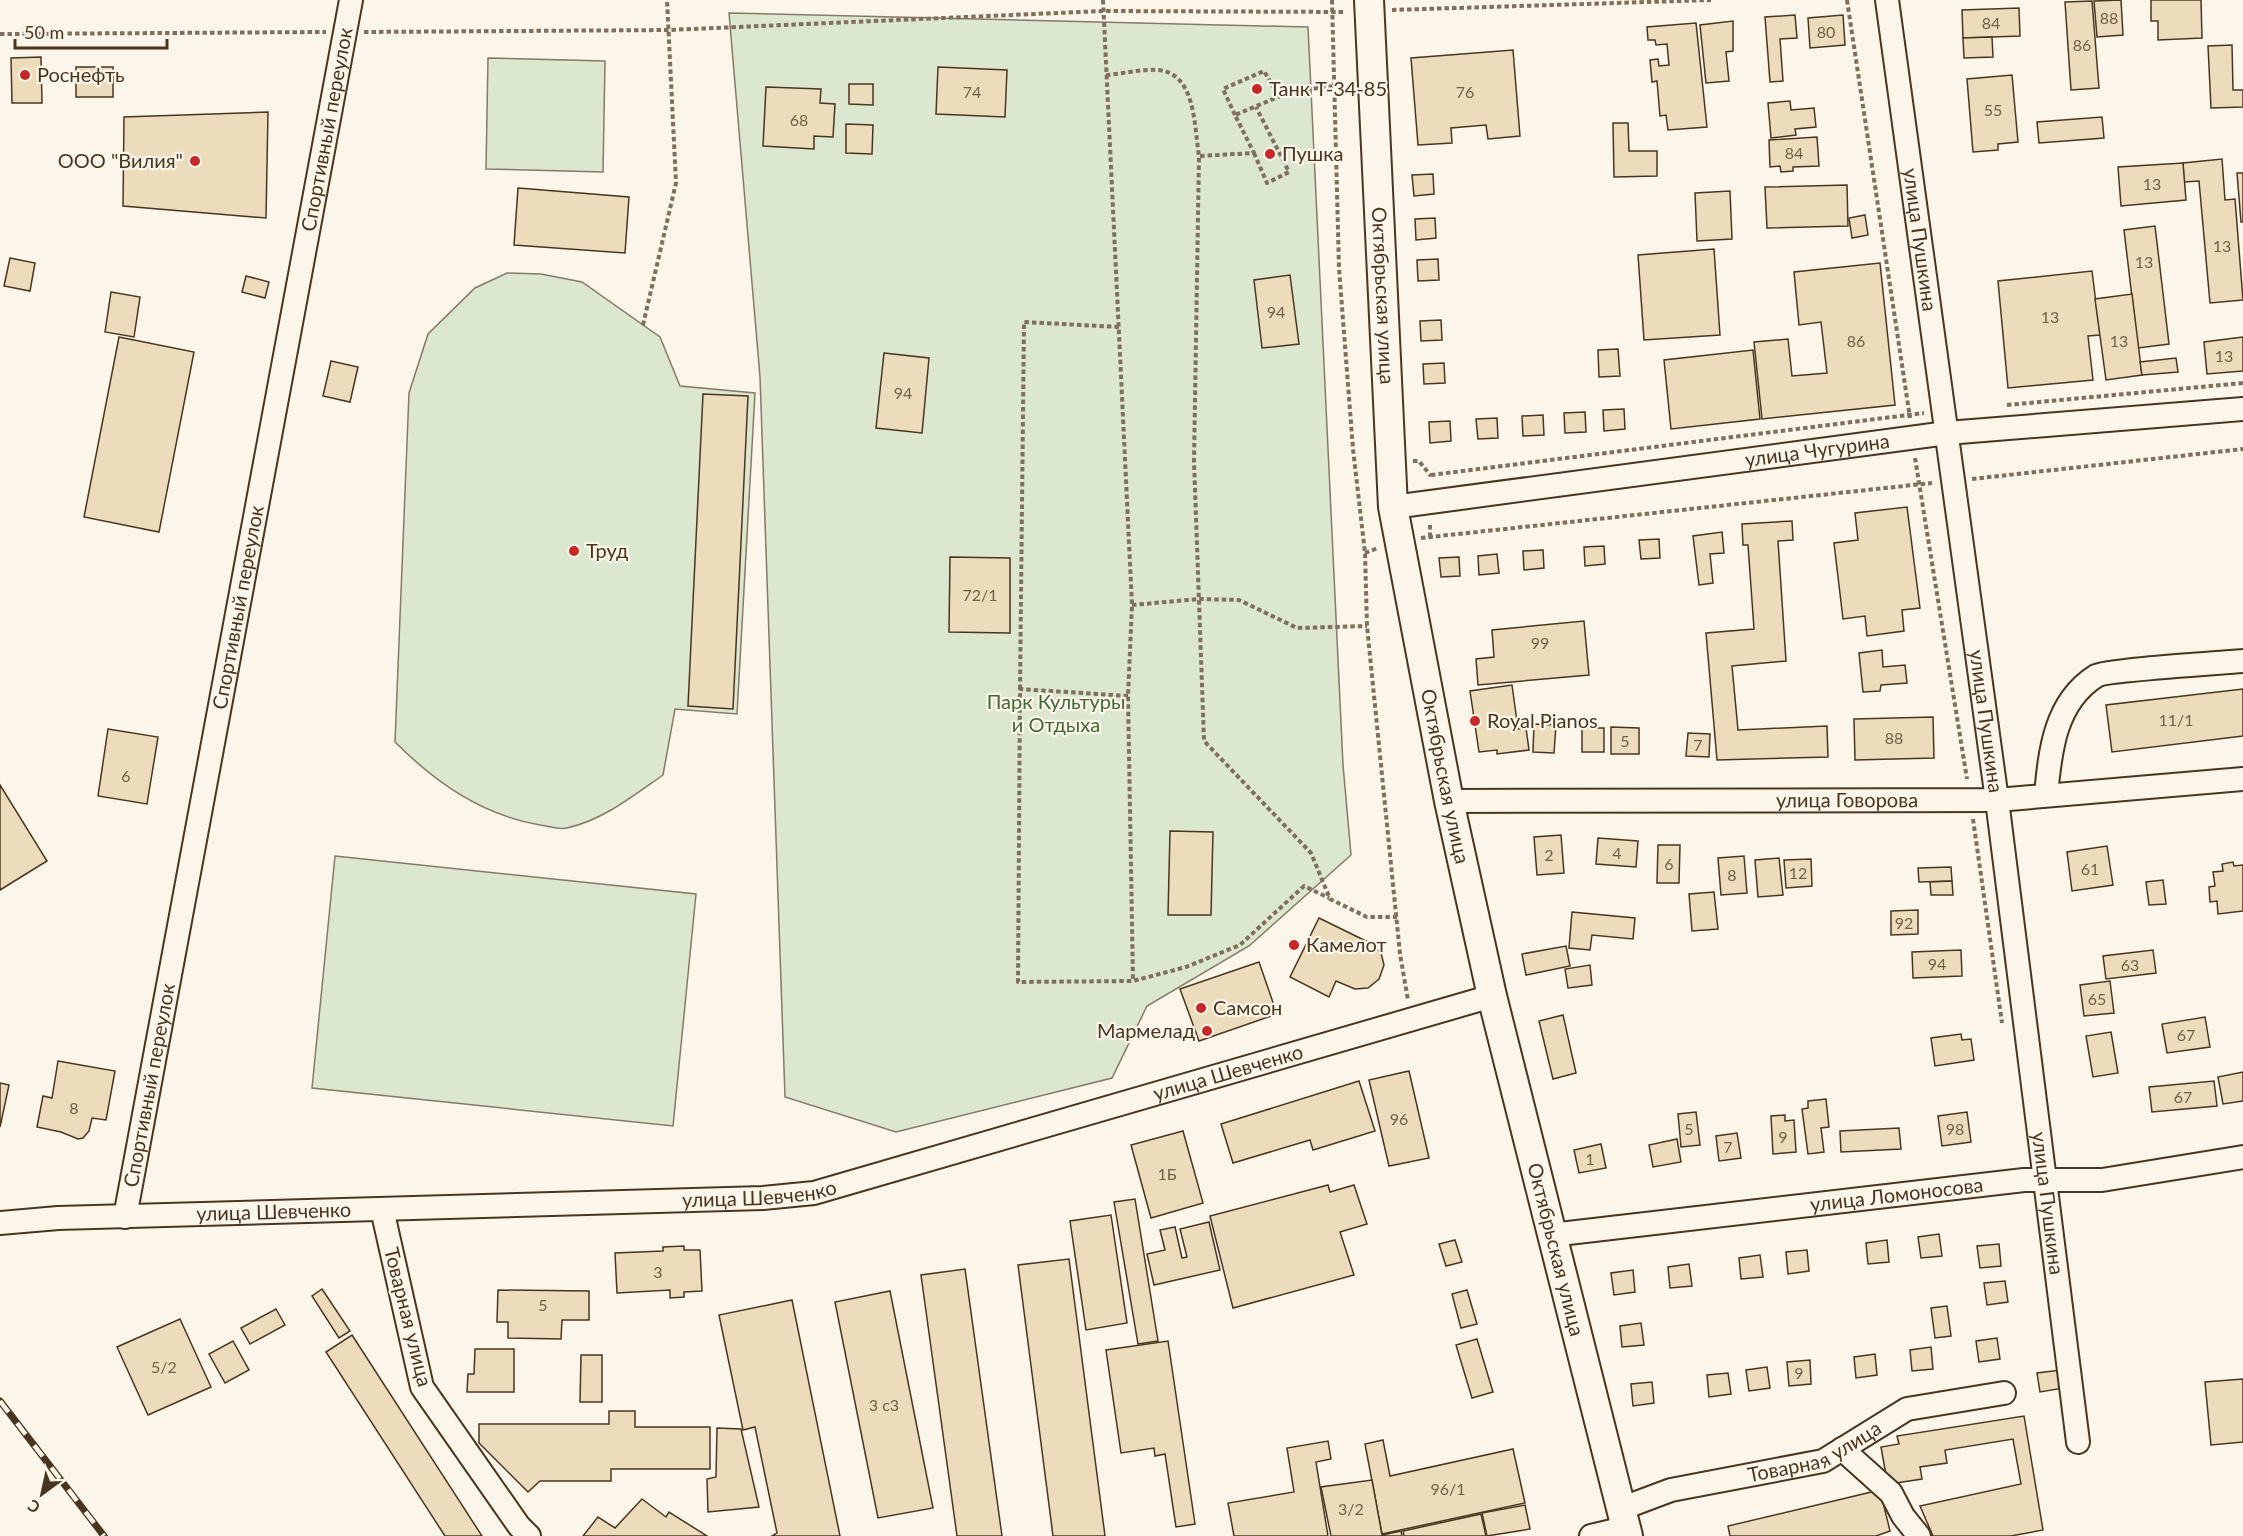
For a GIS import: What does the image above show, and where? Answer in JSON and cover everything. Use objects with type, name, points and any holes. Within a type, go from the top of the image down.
[{"type":"main road","name":"Октябрьская улица","points":[[1370,6],[1393,507],[1449,801],[1492,996],[1625,1524]]},
{"type":"street","name":"Спортивный переулок","points":[[125,1217],[351,0]]},
{"type":"street","name":"улица Пушкина","points":[[1887,0],[1997,800],[2047,1181],[2078,1442]]},
{"type":"street","name":"улица Чугурина","points":[[1393,507],[1947,433],[2243,409]]},
{"type":"street","points":[[2046,795],[2050,753],[2064,708],[2097,675],[2243,661]]},
{"type":"street","name":"улица Говорова","points":[[1449,801],[1970,801],[2243,779]]},
{"type":"street","name":"улица Шевченко","points":[[0,1223],[125,1217],[763,1198],[814,1193],[1492,996]]},
{"type":"street","name":"улица Ломоносова","points":[[1551,1235],[2024,1179],[2102,1180],[2243,1157]]},
{"type":"street","name":"Товарная улица","points":[[382,1209],[422,1387],[519,1526],[530,1536]]},
{"type":"street","name":"Товарная улица","points":[[1592,1536],[1625,1524],[1671,1490],[1823,1461],[1907,1409],[2004,1393]]},
{"type":"street","points":[[1842,1449],[1891,1493],[1903,1516],[1919,1536]]},
{"type":"path","points":[[643,325],[676,183],[667,0]]},
{"type":"path","points":[[1103,0],[1132,605],[1128,696],[1133,981]]},
{"type":"path","points":[[1332,0],[1339,268],[1353,449],[1365,553],[1367,626],[1396,917],[1412,1018]]},
{"type":"path","points":[[0,34],[669,30],[1103,11],[1331,11],[1370,6],[1711,0]]},
{"type":"path","points":[[1847,0],[1919,485],[1970,801],[2002,1026]]},
{"type":"path","points":[[1106,75],[1157,70],[1176,75],[1187,88],[1199,156],[1194,461],[1204,741],[1311,853],[1330,899]]},
{"type":"path","points":[[1256,107],[1289,172],[1267,183],[1222,89],[1264,71],[1279,97]]},
{"type":"path","points":[[1235,116],[1290,92],[1334,86]]},
{"type":"path","points":[[1199,156],[1254,153]]},
{"type":"path","points":[[1119,327],[1024,322],[1018,982],[1133,981],[1186,968],[1240,945],[1304,886],[1367,917],[1396,917]]},
{"type":"path","points":[[1399,542],[2243,449]]},
{"type":"path","points":[[1132,605],[1199,599],[1239,600],[1298,628],[1367,626]]},
{"type":"path","points":[[1020,689],[1128,696]]},
{"type":"green space","name":"Парк Культуры и Отдыха","points":[[729,13],[1308,27],[1343,765],[1351,855],[1249,946],[1147,1006],[1112,1078],[896,1132],[785,1097],[760,377]]},
{"type":"green space","points":[[488,58],[605,61],[603,172],[486,169]]},
{"type":"green space","name":"Труд","points":[[507,273],[541,274],[582,282],[660,337],[680,386],[755,393],[737,714],[675,709],[663,775],[605,813],[564,828],[519,820],[479,805],[444,784],[395,742],[409,393],[428,334],[475,288]]},
{"type":"green space","points":[[335,856],[696,894],[673,1126],[312,1088]]},
{"type":"building","points":[[2121,0],[2123,35],[2097,37],[2094,1]]},
{"type":"building","points":[[2151,0],[2201,0],[2202,38],[2158,40],[2158,21],[2151,21]]},
{"type":"building","points":[[2092,1],[2099,88],[2071,90],[2065,2]]},
{"type":"building","points":[[2019,8],[2020,36],[1963,38],[1962,10]]},
{"type":"building","points":[[1795,15],[1797,38],[1780,39],[1783,81],[1770,82],[1765,17]]},
{"type":"building","points":[[1843,15],[1845,45],[1810,48],[1808,18]]},
{"type":"building","points":[[1733,21],[1733,51],[1726,52],[1729,81],[1706,83],[1700,25]]},
{"type":"building","points":[[1696,23],[1707,127],[1668,130],[1666,115],[1660,116],[1657,81],[1652,82],[1650,60],[1658,59],[1659,66],[1669,65],[1667,44],[1656,45],[1655,40],[1648,40],[1647,27]]},
{"type":"building","points":[[1992,37],[1993,57],[1964,58],[1963,38]]},
{"type":"building","points":[[2232,45],[2233,90],[2243,90],[2243,107],[2211,108],[2208,46]]},
{"type":"building","points":[[1513,50],[1520,136],[1488,139],[1486,125],[1451,128],[1452,143],[1418,145],[1411,58]]},
{"type":"building","points":[[41,57],[42,103],[12,103],[11,58]]},
{"type":"building","points":[[76,67],[113,67],[113,97],[76,97]]},
{"type":"building","points":[[938,67],[1007,70],[1005,117],[936,114]]},
{"type":"building","points":[[2012,75],[2018,142],[1998,144],[1998,150],[1973,152],[1967,79]]},
{"type":"building","points":[[849,84],[873,84],[873,105],[849,104]]},
{"type":"building","points":[[766,87],[821,89],[820,103],[835,104],[833,137],[814,136],[814,149],[763,146]]},
{"type":"building","points":[[1790,101],[1791,110],[1814,108],[1816,127],[1795,129],[1796,135],[1771,138],[1768,103]]},
{"type":"building","name":"ООО \"Вилия\"","points":[[268,112],[266,218],[123,206],[124,117]]},
{"type":"building","points":[[2102,117],[2104,138],[2039,143],[2037,122]]},
{"type":"building","points":[[1613,123],[1628,123],[1629,151],[1657,151],[1657,176],[1614,177]]},
{"type":"building","points":[[846,124],[873,125],[872,154],[846,153]]},
{"type":"building","points":[[1817,137],[1819,166],[1793,167],[1793,171],[1781,172],[1780,166],[1770,167],[1769,140]]},
{"type":"building","points":[[2222,159],[2225,200],[2235,199],[2243,300],[2210,303],[2199,181],[2184,182],[2183,163]]},
{"type":"building","points":[[2183,163],[2186,200],[2121,206],[2118,167]]},
{"type":"building","points":[[2237,173],[2243,173],[2243,222],[2241,222]]},
{"type":"building","points":[[1433,174],[1434,194],[1414,196],[1412,175]]},
{"type":"building","points":[[1847,185],[1848,226],[1767,228],[1765,187]]},
{"type":"building","points":[[518,188],[629,197],[625,253],[514,245]]},
{"type":"building","points":[[1730,191],[1732,239],[1697,241],[1695,193]]},
{"type":"building","points":[[1865,215],[1868,235],[1852,238],[1849,218]]},
{"type":"building","points":[[1435,218],[1436,238],[1416,240],[1415,219]]},
{"type":"building","points":[[2155,226],[2169,344],[2138,348],[2124,230]]},
{"type":"building","points":[[1714,249],[1720,335],[1644,340],[1638,255]]},
{"type":"building","points":[[10,258],[35,263],[30,291],[4,286]]},
{"type":"building","points":[[1438,259],[1439,280],[1418,281],[1417,260]]},
{"type":"building","points":[[1880,263],[1895,405],[1762,419],[1754,342],[1788,339],[1792,376],[1827,373],[1821,322],[1799,325],[1794,272]]},
{"type":"building","points":[[2092,271],[2100,335],[2088,336],[2093,380],[2008,388],[1998,281]]},
{"type":"building","points":[[1290,275],[1299,344],[1262,348],[1254,280]]},
{"type":"building","points":[[246,276],[269,282],[265,298],[242,292]]},
{"type":"building","points":[[111,292],[140,297],[134,337],[105,332]]},
{"type":"building","points":[[2132,294],[2142,375],[2106,380],[2095,299]]},
{"type":"building","points":[[1441,320],[1442,340],[1421,341],[1420,321]]},
{"type":"building","points":[[119,337],[194,352],[159,532],[84,517]]},
{"type":"building","points":[[2243,337],[2243,371],[2207,374],[2204,342]]},
{"type":"building","points":[[1618,349],[1620,376],[1599,377],[1598,350]]},
{"type":"building","points":[[1753,350],[1760,419],[1671,429],[1664,360]]},
{"type":"building","points":[[884,353],[929,358],[922,433],[876,428]]},
{"type":"building","points":[[2176,358],[2178,372],[2142,375],[2140,362]]},
{"type":"building","points":[[331,361],[358,367],[350,402],[323,396]]},
{"type":"building","points":[[1444,363],[1445,383],[1424,384],[1423,364]]},
{"type":"building","points":[[703,394],[748,396],[733,709],[688,706]]},
{"type":"building","points":[[1624,409],[1625,429],[1604,431],[1603,410]]},
{"type":"building","points":[[1585,412],[1586,432],[1565,433],[1564,413]]},
{"type":"building","points":[[1543,415],[1544,435],[1523,436],[1522,416]]},
{"type":"building","points":[[1497,418],[1498,438],[1478,439],[1476,419]]},
{"type":"building","points":[[1450,421],[1451,441],[1430,443],[1429,422]]},
{"type":"building","points":[[1907,507],[1920,608],[1902,610],[1904,631],[1867,636],[1865,616],[1843,619],[1834,543],[1858,540],[1855,513]]},
{"type":"building","points":[[1792,521],[1793,540],[1778,541],[1786,661],[1732,666],[1738,730],[1827,726],[1828,757],[1717,760],[1706,633],[1754,629],[1748,545],[1743,545],[1742,524]]},
{"type":"building","points":[[1722,532],[1724,553],[1710,554],[1713,583],[1699,585],[1693,536]]},
{"type":"building","points":[[1659,539],[1660,558],[1641,559],[1639,540]]},
{"type":"building","points":[[1604,546],[1605,564],[1585,566],[1584,547]]},
{"type":"building","points":[[1543,550],[1544,568],[1524,570],[1523,551]]},
{"type":"building","points":[[1497,554],[1499,573],[1479,575],[1478,556]]},
{"type":"building","points":[[950,557],[1010,558],[1010,633],[949,632]]},
{"type":"building","points":[[1459,557],[1460,576],[1441,577],[1439,558]]},
{"type":"building","points":[[1584,621],[1589,675],[1478,685],[1476,659],[1494,657],[1492,630]]},
{"type":"building","points":[[1882,650],[1883,667],[1905,665],[1907,683],[1881,685],[1880,691],[1863,692],[1859,653]]},
{"type":"building","points":[[1512,685],[1518,729],[1526,728],[1529,750],[1497,754],[1497,750],[1479,752],[1470,691]]},
{"type":"building","points":[[2243,689],[2243,736],[2112,752],[2106,705]]},
{"type":"building","points":[[1933,717],[1934,758],[1855,760],[1854,719]]},
{"type":"building","points":[[1534,724],[1556,725],[1554,753],[1533,752]]},
{"type":"building","points":[[1611,727],[1639,728],[1639,754],[1611,754]]},
{"type":"building","points":[[1582,728],[1604,728],[1604,752],[1582,752]]},
{"type":"building","points":[[108,729],[158,737],[147,804],[98,796]]},
{"type":"building","points":[[1688,733],[1710,734],[1709,757],[1686,756]]},
{"type":"building","points":[[0,785],[47,861],[0,890]]},
{"type":"building","points":[[1170,831],[1213,832],[1211,915],[1168,915]]},
{"type":"building","points":[[1561,835],[1564,873],[1537,875],[1534,837]]},
{"type":"building","points":[[1598,838],[1638,841],[1636,867],[1596,864]]},
{"type":"building","points":[[1658,845],[1680,845],[1679,883],[1657,883]]},
{"type":"building","points":[[2107,846],[2113,885],[2072,891],[2067,852]]},
{"type":"building","points":[[1744,856],[1747,893],[1721,895],[1718,858]]},
{"type":"building","points":[[1779,858],[1783,895],[1758,897],[1755,860]]},
{"type":"building","points":[[1811,859],[1812,886],[1786,888],[1784,860]]},
{"type":"building","points":[[2233,862],[2234,866],[2243,865],[2243,911],[2218,914],[2217,901],[2210,902],[2209,887],[2215,886],[2213,872],[2223,871],[2222,864]]},
{"type":"building","points":[[1951,867],[1952,881],[1919,882],[1918,868]]},
{"type":"building","points":[[2163,880],[2166,904],[2149,905],[2146,882]]},
{"type":"building","points":[[1952,881],[1953,895],[1931,895],[1930,882]]},
{"type":"building","points":[[1714,892],[1718,929],[1692,931],[1689,894]]},
{"type":"building","points":[[1918,910],[1918,934],[1891,935],[1891,911]]},
{"type":"building","points":[[1572,912],[1635,918],[1633,939],[1592,935],[1590,950],[1569,948]]},
{"type":"building","points":[[1319,918],[1370,943],[1381,953],[1384,965],[1379,979],[1368,988],[1355,989],[1336,981],[1329,997],[1290,977]]},
{"type":"building","points":[[1566,946],[1570,966],[1526,975],[1522,954]]},
{"type":"building","points":[[1961,950],[1962,976],[1913,978],[1912,952]]},
{"type":"building","points":[[2153,950],[2156,973],[2106,979],[2103,956]]},
{"type":"building","points":[[1259,962],[1277,1014],[1199,1041],[1180,989]]},
{"type":"building","points":[[1590,965],[1592,985],[1568,988],[1565,969]]},
{"type":"building","points":[[2110,981],[2114,1013],[2084,1016],[2080,985]]},
{"type":"building","points":[[1563,1015],[1576,1073],[1553,1079],[1539,1021]]},
{"type":"building","points":[[2205,1017],[2210,1047],[2167,1053],[2162,1024]]},
{"type":"building","points":[[2111,1032],[2118,1073],[2093,1077],[2086,1036]]},
{"type":"building","points":[[1961,1034],[1962,1040],[1971,1039],[1974,1060],[1935,1066],[1931,1038]]},
{"type":"building","points":[[58,1061],[115,1071],[106,1120],[92,1118],[89,1131],[83,1138],[78,1139],[61,1132],[37,1127],[43,1096],[52,1098]]},
{"type":"building","points":[[1409,1071],[1429,1158],[1389,1166],[1369,1080]]},
{"type":"building","points":[[2243,1072],[2243,1101],[2223,1104],[2218,1077]]},
{"type":"building","points":[[1359,1081],[1375,1131],[1313,1150],[1310,1140],[1233,1163],[1221,1124]]},
{"type":"building","points":[[2214,1081],[2217,1106],[2152,1112],[2149,1087]]},
{"type":"building","points":[[0,1083],[9,1085],[0,1127]]},
{"type":"building","points":[[1826,1099],[1829,1127],[1821,1128],[1824,1152],[1808,1154],[1802,1109],[1808,1108],[1808,1101]]},
{"type":"building","points":[[1696,1112],[1700,1145],[1681,1147],[1678,1114]]},
{"type":"building","points":[[1967,1112],[1971,1142],[1942,1146],[1938,1116]]},
{"type":"building","points":[[1785,1115],[1785,1121],[1794,1120],[1796,1152],[1773,1154],[1771,1116]]},
{"type":"building","points":[[1899,1128],[1901,1149],[1841,1152],[1840,1131]]},
{"type":"building","points":[[1183,1131],[1203,1203],[1151,1218],[1131,1145]]},
{"type":"building","points":[[1737,1133],[1741,1158],[1719,1161],[1716,1136]]},
{"type":"building","points":[[1677,1139],[1681,1162],[1653,1167],[1649,1145]]},
{"type":"building","points":[[1601,1144],[1606,1168],[1579,1173],[1574,1150]]},
{"type":"building","points":[[1328,1185],[1330,1192],[1354,1185],[1367,1224],[1340,1232],[1354,1275],[1233,1308],[1210,1216]]},
{"type":"building","points":[[1135,1199],[1158,1341],[1138,1344],[1114,1202]]},
{"type":"building","points":[[1111,1215],[1127,1323],[1086,1330],[1070,1221]]},
{"type":"building","points":[[1209,1222],[1220,1270],[1154,1285],[1147,1254],[1165,1250],[1160,1230],[1175,1227],[1182,1258],[1187,1257],[1180,1229]]},
{"type":"building","points":[[1939,1234],[1942,1256],[1921,1258],[1918,1237]]},
{"type":"building","points":[[1455,1240],[1462,1262],[1446,1266],[1439,1244]]},
{"type":"building","points":[[1887,1240],[1889,1262],[1868,1264],[1866,1243]]},
{"type":"building","points":[[1999,1244],[2001,1266],[1980,1268],[1977,1246]]},
{"type":"building","points":[[684,1246],[684,1250],[700,1250],[702,1291],[684,1292],[684,1297],[670,1298],[670,1290],[617,1293],[615,1253],[663,1251],[663,1247]]},
{"type":"building","points":[[1807,1250],[1809,1271],[1788,1274],[1786,1252]]},
{"type":"building","points":[[1760,1255],[1763,1277],[1741,1279],[1739,1258]]},
{"type":"building","points":[[1069,1259],[1105,1536],[1053,1536],[1018,1265]]},
{"type":"building","points":[[1689,1264],[1692,1286],[1670,1288],[1668,1267]]},
{"type":"building","points":[[965,1269],[1002,1536],[957,1536],[921,1275]]},
{"type":"building","points":[[1633,1270],[1635,1292],[1614,1295],[1611,1273]]},
{"type":"building","points":[[2005,1281],[2008,1302],[1987,1305],[1984,1283]]},
{"type":"building","points":[[322,1289],[350,1331],[339,1338],[312,1296]]},
{"type":"building","points":[[498,1290],[589,1291],[589,1320],[562,1320],[561,1339],[508,1338],[508,1322],[497,1322]]},
{"type":"building","points":[[1467,1290],[1477,1324],[1461,1328],[1452,1294]]},
{"type":"building","points":[[890,1291],[933,1508],[878,1518],[835,1302]]},
{"type":"building","points":[[792,1300],[840,1536],[772,1536],[777,1533],[755,1427],[743,1430],[719,1315]]},
{"type":"building","points":[[1947,1306],[1951,1336],[1935,1338],[1931,1308]]},
{"type":"building","points":[[276,1309],[285,1325],[250,1344],[241,1328]]},
{"type":"building","points":[[180,1319],[211,1387],[148,1415],[117,1347]]},
{"type":"building","points":[[1641,1323],[1644,1345],[1622,1347],[1620,1326]]},
{"type":"building","points":[[352,1335],[482,1536],[445,1536],[326,1352]]},
{"type":"building","points":[[1997,1338],[2000,1359],[1979,1362],[1976,1341]]},
{"type":"building","points":[[1477,1339],[1493,1392],[1472,1398],[1456,1345]]},
{"type":"building","points":[[233,1341],[249,1370],[225,1383],[209,1354]]},
{"type":"building","points":[[1168,1341],[1195,1524],[1176,1527],[1165,1454],[1155,1456],[1154,1448],[1121,1453],[1106,1350]]},
{"type":"building","points":[[1931,1347],[1933,1369],[1912,1371],[1910,1350]]},
{"type":"building","points":[[475,1349],[514,1349],[514,1392],[467,1392],[468,1374],[474,1374]]},
{"type":"building","points":[[1875,1354],[1877,1375],[1856,1378],[1854,1357]]},
{"type":"building","points":[[581,1355],[602,1355],[602,1402],[580,1402]]},
{"type":"building","points":[[1810,1360],[1811,1384],[1789,1386],[1787,1362]]},
{"type":"building","points":[[1767,1367],[1770,1388],[1749,1391],[1746,1370]]},
{"type":"building","points":[[2061,1370],[2064,1388],[2040,1392],[2037,1373]]},
{"type":"building","points":[[1728,1373],[1731,1394],[1709,1397],[1707,1375]]},
{"type":"building","points":[[2243,1379],[2243,1442],[2211,1445],[2205,1382]]},
{"type":"building","points":[[1652,1382],[1654,1403],[1633,1406],[1631,1384]]},
{"type":"building","points":[[609,1411],[635,1411],[635,1427],[710,1427],[710,1469],[611,1469],[611,1481],[540,1481],[528,1492],[479,1443],[479,1424],[609,1424]]},
{"type":"building","points":[[2024,1416],[2043,1530],[2011,1536],[1933,1536],[1920,1506],[2021,1484],[2013,1439],[1945,1450],[1947,1463],[1920,1467],[1922,1479],[1896,1483],[1886,1475],[1881,1447],[1899,1444],[1897,1436]]},
{"type":"building","points":[[717,1428],[741,1429],[759,1507],[708,1512],[707,1479],[716,1477]]},
{"type":"building","points":[[1383,1440],[1390,1476],[1513,1449],[1525,1503],[1382,1534],[1365,1444]]},
{"type":"building","points":[[1328,1441],[1331,1459],[1316,1462],[1328,1536],[1234,1536],[1228,1503],[1294,1492],[1287,1448]]},
{"type":"building","points":[[1372,1480],[1382,1535],[1401,1531],[1402,1536],[1331,1536],[1321,1487]]},
{"type":"building","points":[[1880,1490],[1890,1531],[1876,1536],[1730,1536],[1728,1526]]},
{"type":"building","points":[[642,1499],[666,1517],[669,1512],[707,1536],[583,1536],[598,1517],[615,1528]]},
{"type":"building","points":[[1525,1505],[1530,1529],[1487,1536],[1482,1513]]},
{"type":"building","points":[[1481,1514],[1486,1536],[1404,1536],[1403,1531]]},
{"type":"railway","points":[[0,1401],[104,1536]]},
{"type":"place","name":"Роснефть","points":[[25,75]]},
{"type":"place","name":"Танк Т-34-85","points":[[1257,89]]},
{"type":"place","name":"Пушка","points":[[1270,154]]},
{"type":"place","name":"ООО \"Вилия\"","points":[[195,161]]},
{"type":"place","name":"Труд","points":[[574,551]]},
{"type":"place","name":"Royal Pianos","points":[[1475,721]]},
{"type":"place","name":"Камелот","points":[[1294,945]]},
{"type":"place","name":"Самсон","points":[[1201,1008]]},
{"type":"place","name":"Мармелад","points":[[1207,1031]]}]
